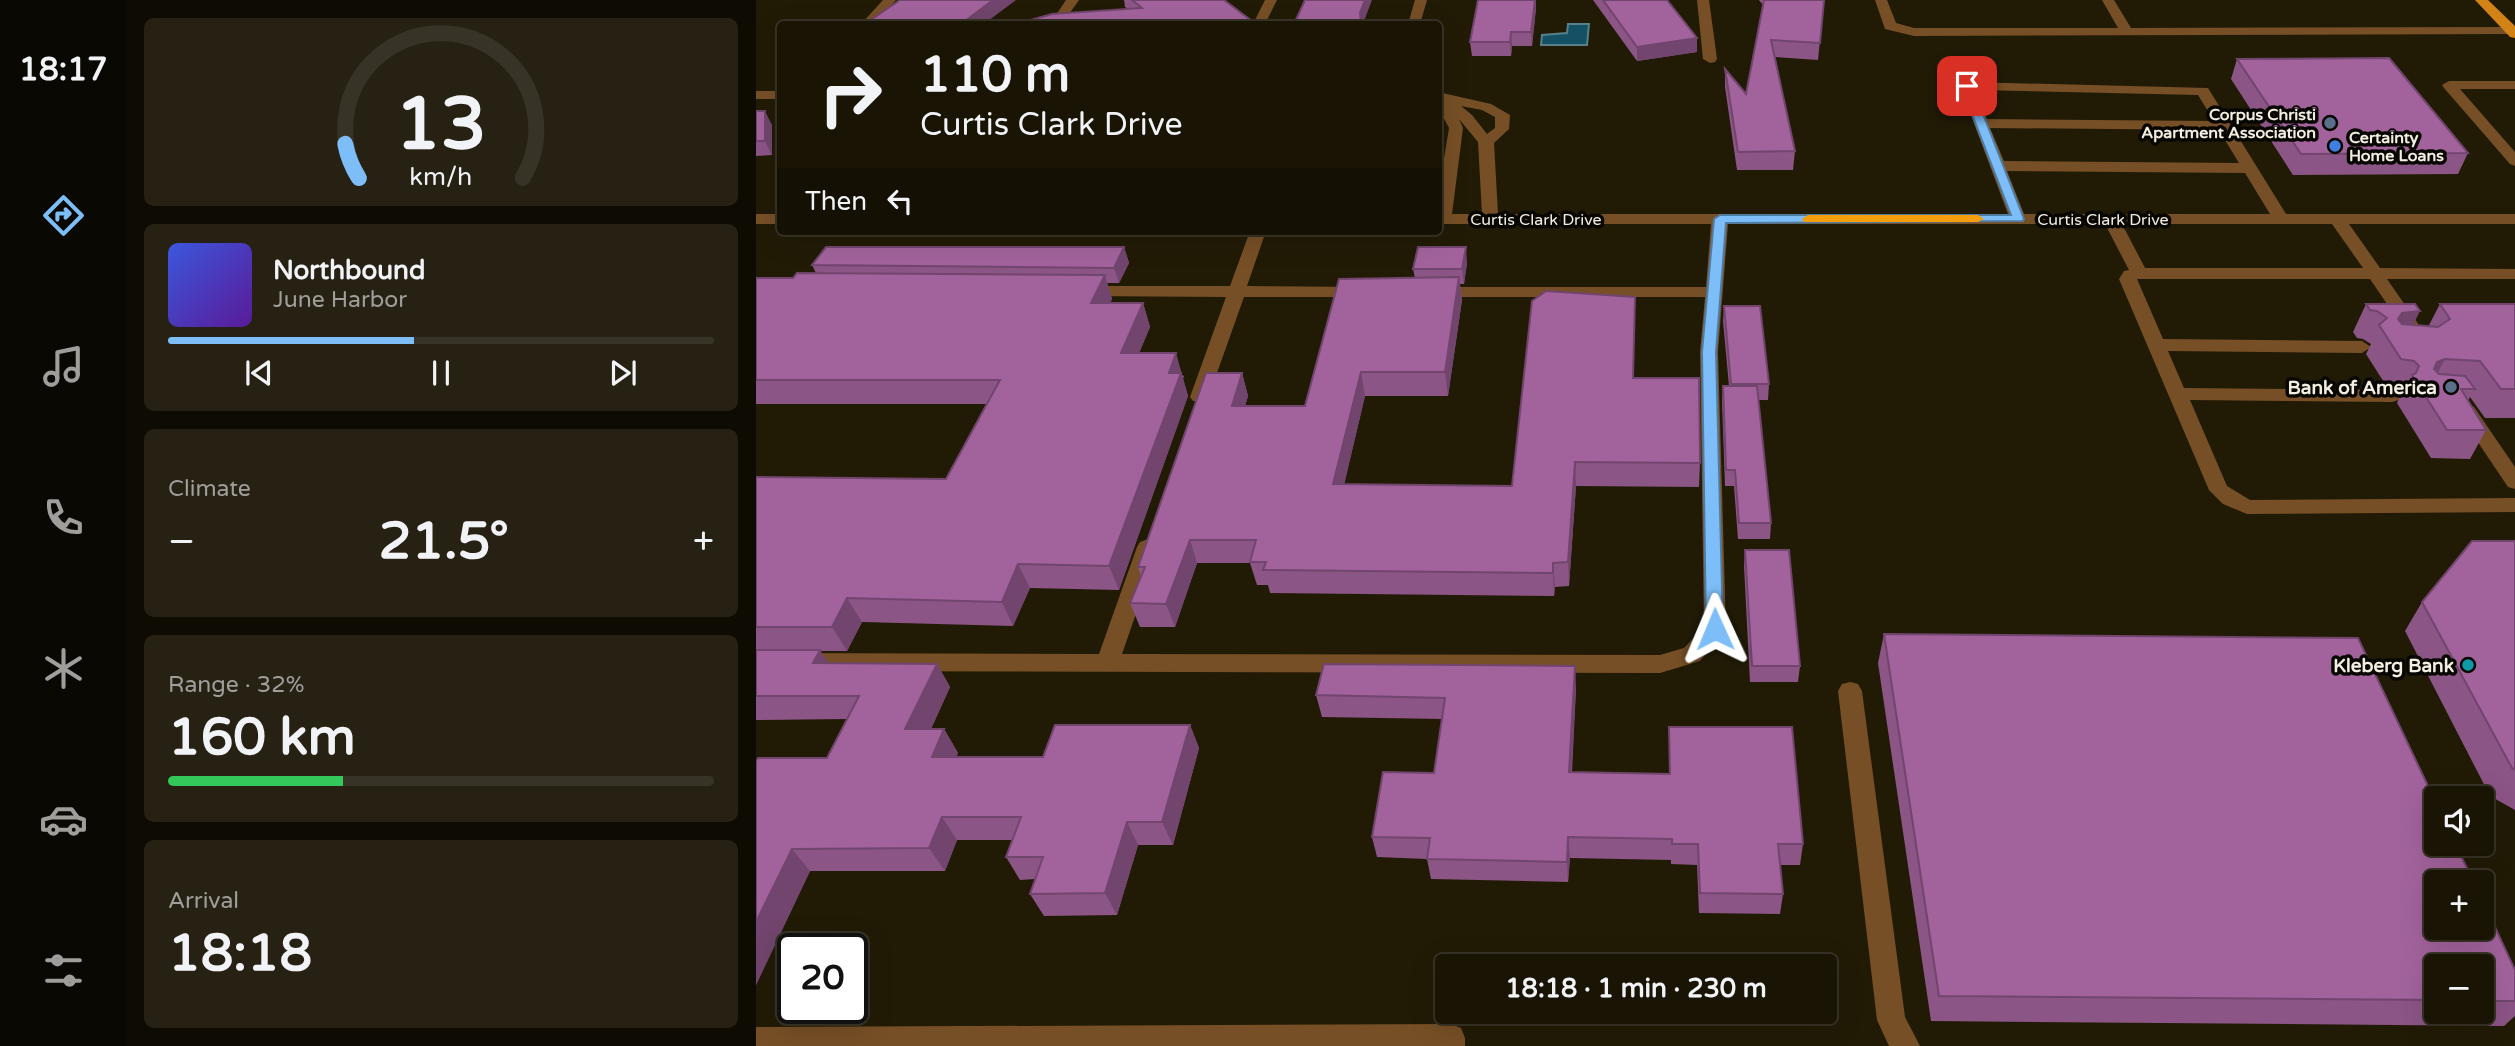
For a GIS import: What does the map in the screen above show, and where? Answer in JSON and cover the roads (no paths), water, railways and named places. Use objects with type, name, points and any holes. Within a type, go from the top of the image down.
[{"type":"main road","points":[[2481,0],[2514,33]]},
{"type":"street","points":[[870,21],[890,0]]},
{"type":"street","points":[[1058,21],[1073,0]]},
{"type":"street","points":[[1260,21],[1271,0]]},
{"type":"street","points":[[1415,21],[1421,0]]},
{"type":"street","points":[[1703,0],[1710,60]]},
{"type":"street","points":[[1881,0],[1889,26],[1914,32],[2514,33]]},
{"type":"street","points":[[2108,0],[2127,32]]},
{"type":"street","points":[[2515,85],[2449,85],[2515,161]]},
{"type":"street","points":[[2018,219],[1967,86],[2203,91],[2280,218]]},
{"type":"street","points":[[756,95],[777,95]]},
{"type":"street","points":[[1442,99],[1486,107],[1503,115],[1502,129],[1486,142]]},
{"type":"street","points":[[1442,100],[1467,118],[1486,142],[1490,219]]},
{"type":"street","points":[[1442,103],[1456,128],[1445,148],[1442,201]]},
{"type":"street","points":[[1980,123],[2224,126]]},
{"type":"street","points":[[1998,166],[2250,168]]},
{"type":"street","points":[[756,219],[777,219]]},
{"type":"street","name":"Curtis Clark Drive","points":[[1442,219],[2515,219]]},
{"type":"street","points":[[756,662],[1660,664],[1692,655],[1715,629],[1709,352],[1720,219]]},
{"type":"street","points":[[2111,219],[2138,273]]},
{"type":"street","points":[[2337,219],[2417,336]]},
{"type":"street","points":[[1192,421],[1257,235]]},
{"type":"street","points":[[2515,274],[2138,273],[2130,275],[2128,279],[2219,490],[2247,507],[2515,505]]},
{"type":"street","points":[[1058,291],[1377,292]]},
{"type":"street","points":[[1419,292],[1712,292]]},
{"type":"street","points":[[2156,345],[2362,347]]},
{"type":"street","points":[[2178,394],[2392,396]]},
{"type":"street","points":[[2457,397],[2515,482]]},
{"type":"street","points":[[1107,664],[1156,523]]},
{"type":"street","points":[[1850,691],[1891,1020],[1905,1046]]},
{"type":"street","points":[[756,1041],[1451,1038],[1450,1046]]},
{"type":"water","points":[[1568,24],[1589,24],[1587,45],[1541,45],[1542,35],[1567,33]]},
{"type":"place","name":"Corpus Christi Apartment Association","points":[[2330,123]]},
{"type":"place","name":"Certainty Home Loans","points":[[2335,146]]},
{"type":"place","name":"Bank of America","points":[[2451,387]]},
{"type":"place","name":"Kleberg Bank","points":[[2468,665]]}]
